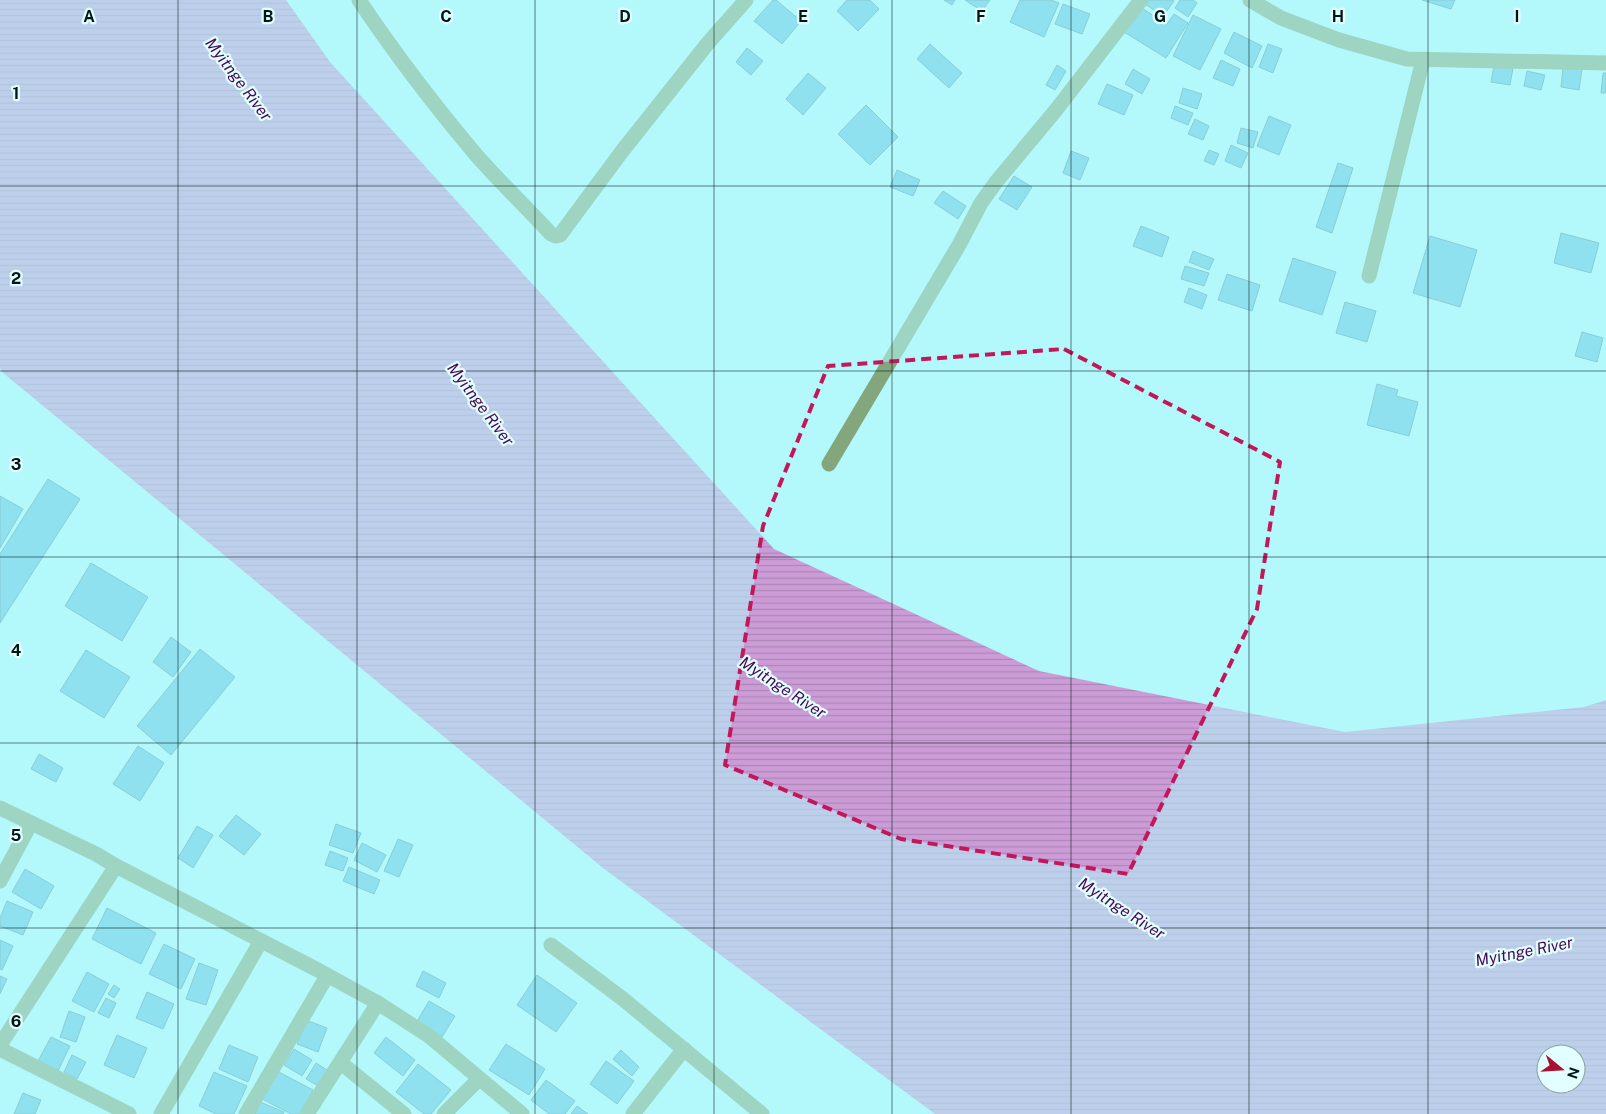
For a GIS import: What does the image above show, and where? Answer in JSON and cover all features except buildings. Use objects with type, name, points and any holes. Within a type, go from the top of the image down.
[{"type":"street","points":[[359,0],[385,39],[443,114],[479,157],[551,234],[556,236],[560,235],[623,150],[708,43],[746,0]]},
{"type":"street","points":[[829,464],[982,202],[1141,0]]},
{"type":"street","points":[[1250,0],[1281,18],[1339,40],[1407,59],[1606,63]]},
{"type":"street","points":[[1369,276],[1423,60]]},
{"type":"street","points":[[0,808],[96,854],[378,1003],[429,1036],[522,1114]]},
{"type":"street","points":[[0,881],[31,823]]},
{"type":"street","points":[[0,1045],[116,866]]},
{"type":"street","points":[[161,1114],[261,941]]},
{"type":"street","points":[[551,945],[623,999],[762,1114]]},
{"type":"street","points":[[246,1114],[327,976]]},
{"type":"street","points":[[307,1114],[378,1003]]},
{"type":"street","points":[[0,1050],[129,1114]]},
{"type":"street","points":[[639,1112],[684,1050]]},
{"type":"street","points":[[341,1063],[404,1114]]},
{"type":"street","points":[[444,1114],[479,1079]]},
{"type":"highlighted area","points":[[1064,349],[1280,462],[1257,609],[1128,874],[901,839],[725,765],[763,526],[828,366]]},
{"type":"water","name":"Myitnge River","points":[[0,0],[286,0],[330,62],[774,549],[1039,671],[1345,732],[1584,707],[1606,700],[1606,1114],[935,1114],[603,868],[2,372],[0,368]]}]
